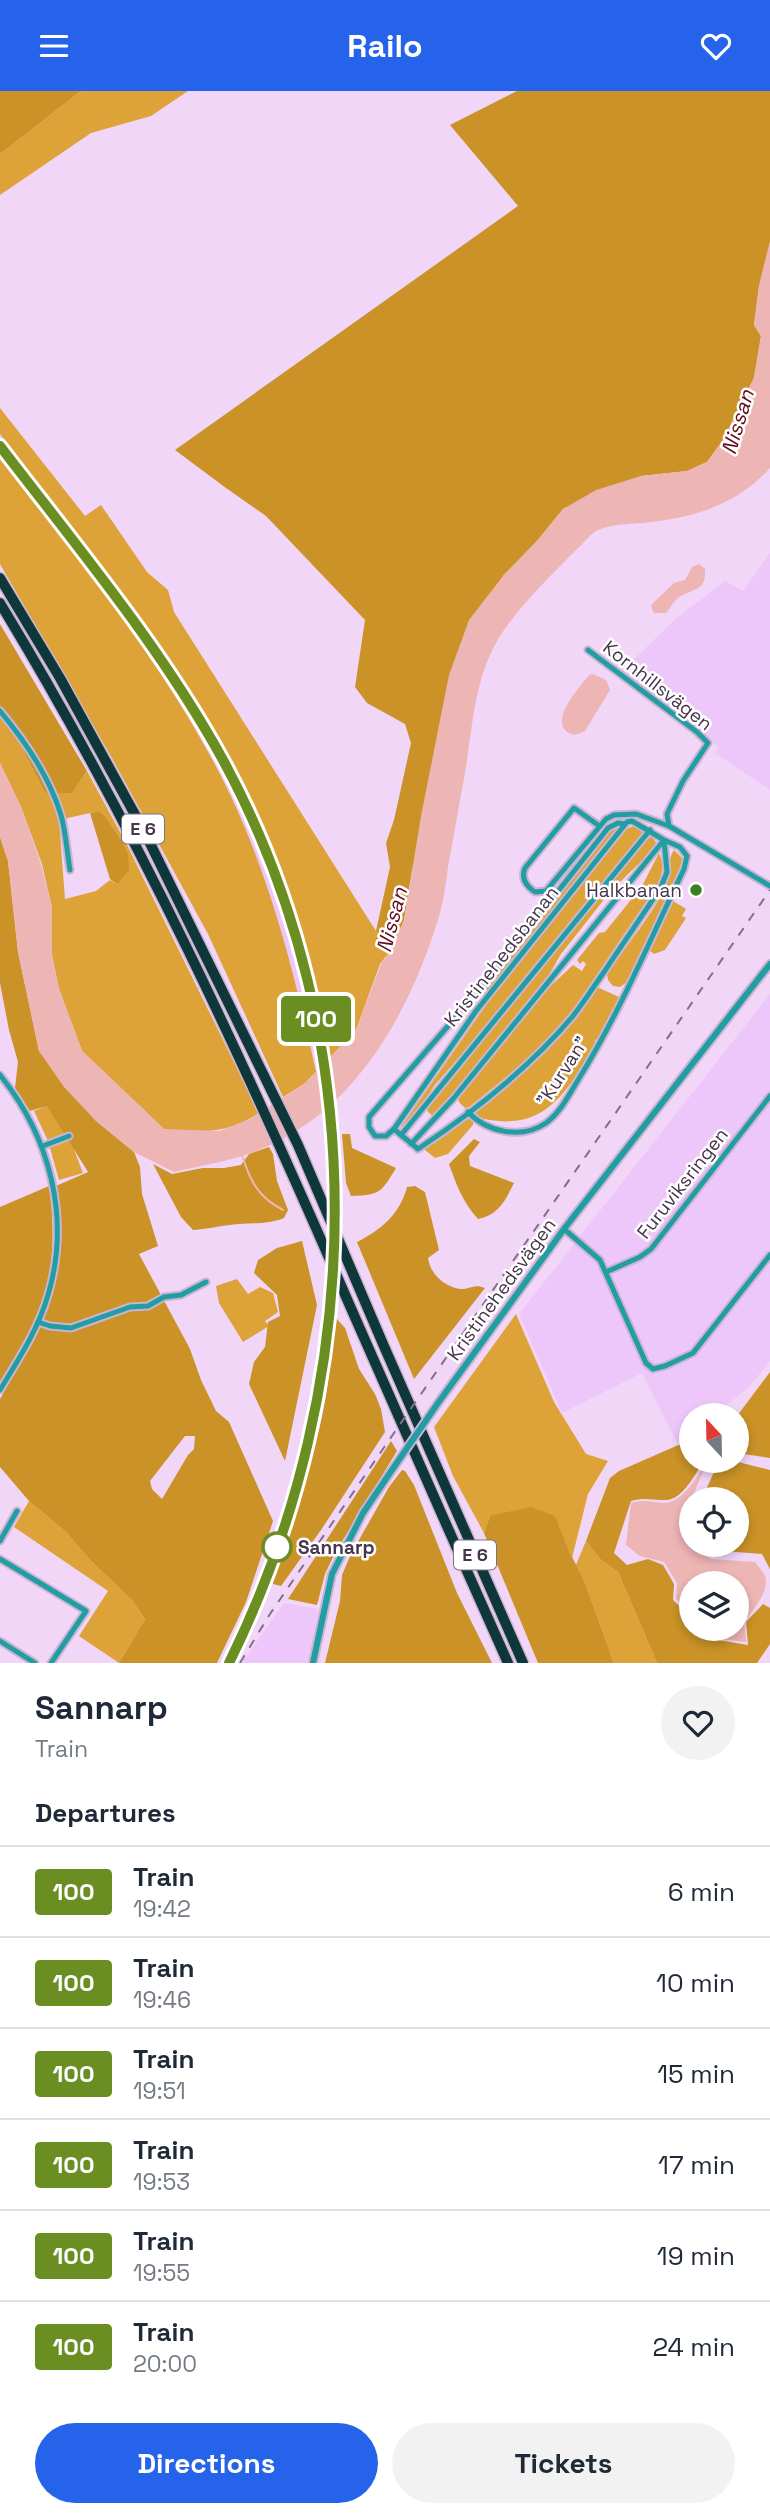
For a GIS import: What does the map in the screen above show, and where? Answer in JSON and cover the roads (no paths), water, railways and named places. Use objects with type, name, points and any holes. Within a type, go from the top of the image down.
[{"type":"highway","name":"E 6","points":[[0,578],[60,678],[144,831],[271,1088],[523,1663]]},
{"type":"highway","name":"E 6","points":[[0,603],[48,684],[132,838],[213,1001],[508,1663]]},
{"type":"street","name":"Kornhillsvägen","points":[[588,650],[708,743],[683,781],[667,814],[669,826]]},
{"type":"street","points":[[0,711],[32,752],[47,782],[60,814],[70,870]]},
{"type":"street","points":[[598,825],[574,807],[525,867],[525,884],[535,892],[546,891],[598,825],[614,815],[632,813],[669,826],[770,886]]},
{"type":"street","name":"Kristinehedsbanan","points":[[394,1129],[476,1011],[627,823],[632,813]]},
{"type":"street","points":[[632,821],[650,830],[664,840],[667,872],[662,887],[575,1013],[541,1051],[448,1129],[418,1149],[394,1129],[386,1136],[375,1136],[369,1127],[369,1117],[488,980],[608,828],[632,821]]},
{"type":"street","points":[[401,1135],[650,830]]},
{"type":"street","points":[[411,1144],[453,1099],[664,840]]},
{"type":"street","name":"\"Kurvan\"","points":[[468,1112],[488,1128],[504,1132],[527,1130],[545,1123],[558,1112],[604,1035],[686,862],[687,856],[680,847],[664,840]]},
{"type":"street","name":"Kristinehedsvägen","points":[[313,1663],[332,1574],[363,1513],[438,1403],[564,1229],[770,964]]},
{"type":"street","points":[[0,1075],[27,1112],[43,1146],[56,1206],[54,1264],[48,1294],[38,1322],[0,1390]]},
{"type":"street","name":"Furuviksringen","points":[[606,1272],[651,1249],[770,1096]]},
{"type":"street","points":[[43,1146],[69,1136]]},
{"type":"street","points":[[564,1229],[598,1256],[646,1363],[656,1369],[692,1353],[770,1255]]},
{"type":"street","points":[[38,1322],[71,1328],[130,1307],[148,1306],[164,1297],[176,1297],[206,1282]]},
{"type":"street","points":[[0,1541],[16,1511]]},
{"type":"street","points":[[0,1559],[86,1611],[51,1663]]},
{"type":"street","points":[[0,1641],[35,1663]]},
{"type":"water","name":"Nissan","points":[[770,242],[770,468],[743,492],[712,508],[679,518],[613,526],[596,531],[541,585],[497,640],[477,695],[440,913],[414,983],[378,1050],[355,1080],[329,1106],[299,1129],[255,1152],[174,1172],[134,1152],[95,1120],[64,1087],[39,1051],[18,952],[8,861],[0,837],[0,763],[21,807],[41,864],[52,908],[52,955],[59,989],[82,1051],[164,1129],[220,1131],[250,1119],[304,1084],[356,1030],[381,964],[391,950],[404,920],[449,675],[469,620],[503,576],[563,509],[596,490],[641,476],[687,471],[707,462],[723,440],[754,378],[761,336],[754,325],[759,286]]},
{"type":"water","points":[[699,564],[705,569],[702,585],[679,597],[666,613],[654,613],[651,606],[653,603],[674,583],[685,580],[692,567]]},
{"type":"water","points":[[593,674],[606,680],[610,690],[585,731],[571,734],[563,728],[564,713],[579,687]]},
{"type":"water","points":[[699,1473],[702,1473],[696,1487],[690,1487]]},
{"type":"water","points":[[679,1497],[679,1557],[755,1562],[764,1574],[766,1582],[763,1594],[749,1615],[749,1571],[679,1571],[679,1602],[676,1599],[677,1583],[664,1562],[640,1556],[626,1545],[631,1503],[664,1503]]},
{"type":"waterway","points":[[242,1155],[248,1173],[261,1194],[283,1210]]},
{"type":"railway","points":[[0,445],[146,638],[199,718],[223,760],[272,867],[307,979],[328,1094],[335,1210],[328,1327],[308,1443],[275,1555],[229,1663]]},
{"type":"railway","points":[[240,1663],[270,1614],[385,1446],[770,890]]},
{"type":"train","name":"100","points":[[0,446],[160,656],[222,759],[249,814],[281,895],[301,957],[318,1026],[330,1103],[335,1172],[334,1277],[327,1349],[311,1433],[289,1515],[266,1579],[229,1663]]},
{"type":"place","name":"Halkbanan","points":[[696,890]]},
{"type":"place","name":"Sannarp","points":[[277,1547]]}]
